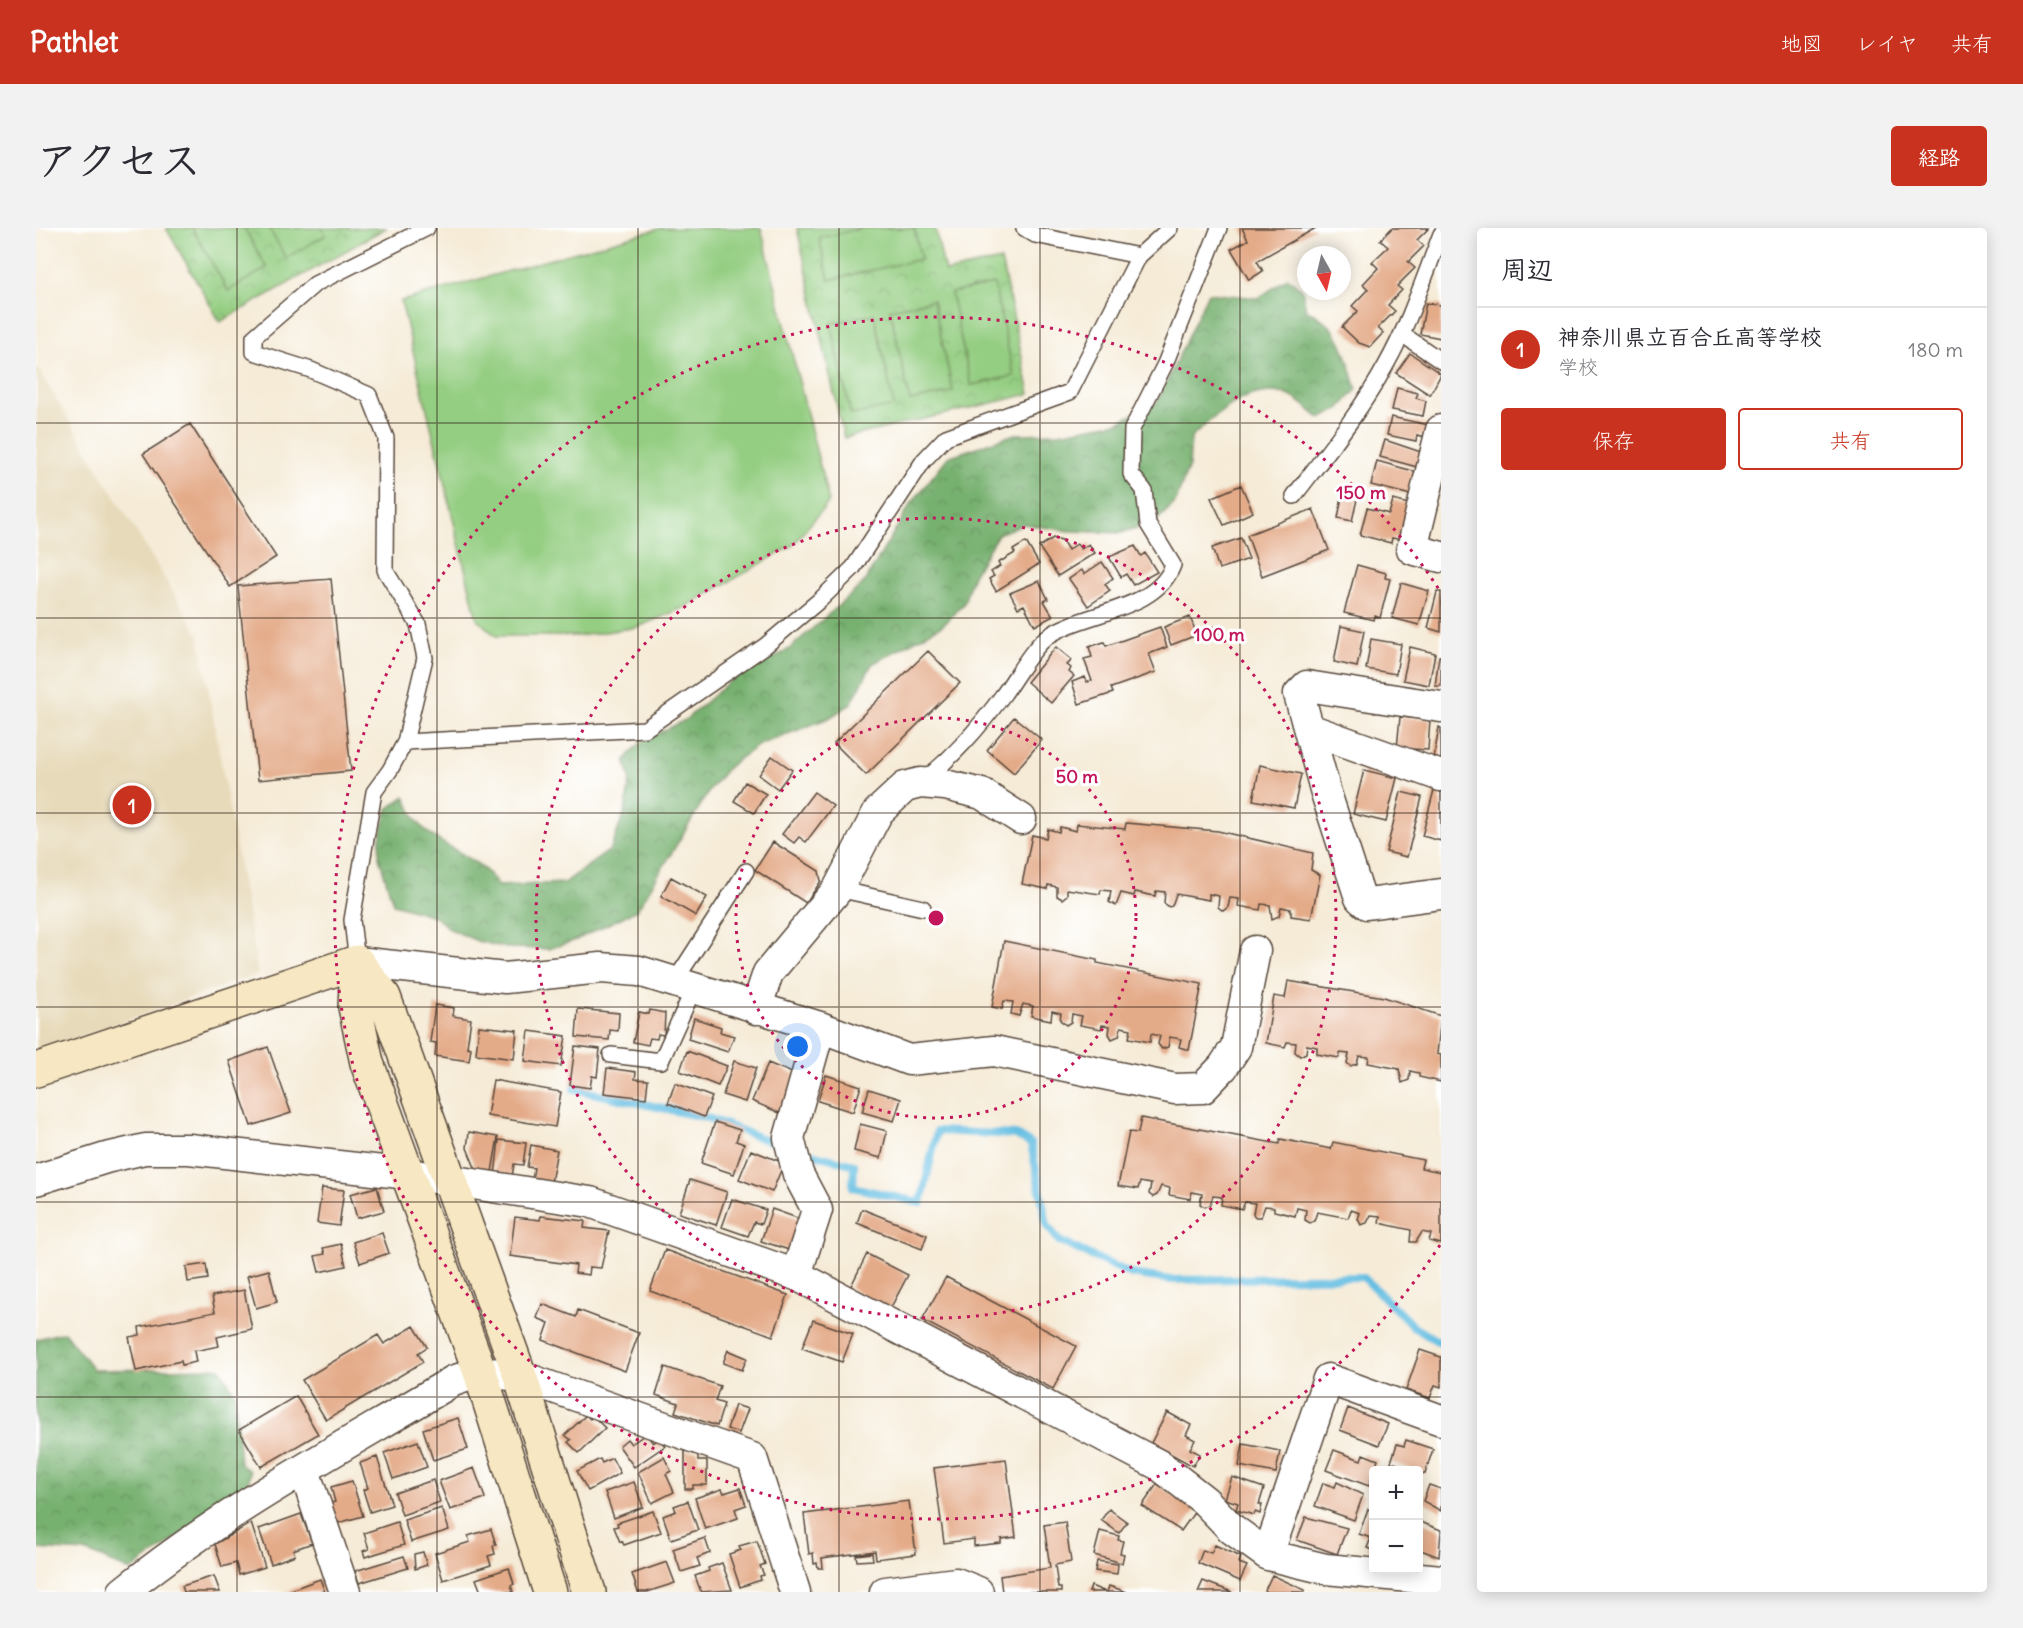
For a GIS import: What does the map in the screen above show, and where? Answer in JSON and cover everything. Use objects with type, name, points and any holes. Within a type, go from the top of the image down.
[{"type":"street","points":[[1441,430],[1412,549],[1441,557]]},
{"type":"street","points":[[1441,707],[1307,686],[1299,694],[1326,793],[1360,898],[1367,904],[1441,894]]},
{"type":"street","points":[[1309,729],[1441,776]]},
{"type":"street","points":[[756,1009],[768,973],[838,889],[878,812],[905,787],[920,783],[945,785],[982,794],[1021,819]]},
{"type":"street","points":[[36,1070],[357,962],[505,978],[602,968],[639,971],[820,1027],[909,1060],[994,1052],[1175,1089],[1203,1088],[1223,1067],[1236,1047],[1255,951]]},
{"type":"street","points":[[357,962],[355,1007],[367,1063],[480,1372],[550,1592]]},
{"type":"street","points":[[357,962],[384,997],[520,1376],[589,1592]]},
{"type":"street","points":[[796,1275],[817,1210],[798,1174],[789,1138],[820,1027]]},
{"type":"street","points":[[36,1180],[106,1158],[145,1149],[189,1149],[409,1174],[590,1202],[796,1275],[1159,1465],[1205,1501],[1232,1529],[1268,1555],[1326,1569],[1436,1584]]},
{"type":"street","points":[[123,1592],[168,1556],[304,1470],[453,1381],[480,1372],[520,1376],[752,1458],[795,1592]]},
{"type":"street","points":[[1268,1555],[1328,1379],[1441,1420]]},
{"type":"street","points":[[304,1470],[345,1592]]},
{"type":"street","points":[[885,1592],[956,1583],[978,1592]]},
{"type":"lane","points":[[357,962],[352,920],[374,792],[405,742],[425,658],[418,624],[385,570],[386,438],[369,395],[311,370],[254,352],[254,337],[315,285],[427,228]]},
{"type":"lane","points":[[1024,228],[1035,235],[1139,256]]},
{"type":"lane","points":[[405,742],[645,729],[765,646],[821,599],[853,568],[924,460],[946,437],[1070,392],[1139,256],[1170,228]]},
{"type":"lane","points":[[920,783],[963,747],[1044,639],[1081,620],[1134,605],[1170,574],[1173,565],[1148,524],[1144,490],[1131,474],[1132,429],[1165,364],[1218,228]]},
{"type":"lane","points":[[1294,496],[1349,422],[1385,367],[1402,334],[1441,234]]},
{"type":"lane","points":[[1402,334],[1441,361]]},
{"type":"lane","points":[[611,1055],[661,1061],[684,984],[746,871]]},
{"type":"lane","points":[[838,889],[923,908]]},
{"type":"shaded area","points":[[36,366],[199,635],[258,974],[36,1052]]},
{"type":"green space","points":[[166,228],[386,228],[220,322]]},
{"type":"green space","points":[[192,228],[244,228],[267,268],[228,291]]},
{"type":"green space","points":[[269,228],[322,228],[326,235],[286,258]]},
{"type":"green space","points":[[662,228],[761,228],[829,502],[792,546],[683,608],[638,627],[579,636],[496,636],[477,619],[401,301]]},
{"type":"green space","points":[[797,228],[935,228],[945,272],[1001,260],[1030,394],[844,438]]},
{"type":"green space","points":[[864,228],[914,228],[921,259],[829,280],[819,238]]},
{"type":"green space","points":[[1288,278],[1297,285],[1297,300],[1304,300],[1306,310],[1319,317],[1336,333],[1346,353],[1357,389],[1338,410],[1320,418],[1299,401],[1285,394],[1258,393],[1246,397],[1222,411],[1191,438],[1189,466],[1175,503],[1156,521],[1122,533],[1069,531],[1024,524],[998,534],[973,575],[964,603],[943,625],[872,664],[851,704],[829,718],[759,745],[729,766],[711,788],[637,910],[576,940],[549,949],[507,948],[477,941],[450,929],[434,916],[393,904],[379,857],[380,838],[388,809],[405,796],[412,813],[427,831],[471,859],[491,875],[498,886],[564,883],[611,849],[625,811],[630,779],[625,760],[641,742],[685,720],[730,681],[788,650],[863,584],[911,504],[948,457],[1015,434],[1059,433],[1118,422],[1157,403],[1208,293],[1258,298]]},
{"type":"green space","points":[[994,284],[1014,376],[971,385],[951,293]]},
{"type":"green space","points":[[933,300],[953,392],[910,401],[890,309]]},
{"type":"green space","points":[[874,314],[894,406],[851,415],[831,323]]},
{"type":"green space","points":[[64,1332],[94,1370],[220,1368],[235,1394],[240,1464],[250,1471],[248,1488],[130,1571],[88,1552],[36,1549],[36,1339]]},
{"type":"building","points":[[1242,228],[1316,228],[1257,261],[1263,271],[1249,280],[1231,249],[1248,240]]},
{"type":"building","points":[[1392,228],[1429,228],[1417,240],[1424,246],[1408,262],[1415,268],[1397,286],[1402,290],[1388,305],[1395,311],[1378,328],[1383,333],[1370,347],[1359,343],[1342,327],[1358,311],[1352,306],[1368,289],[1363,284],[1378,268],[1372,262],[1388,247],[1380,240]]},
{"type":"building","points":[[1426,303],[1441,305],[1441,338],[1420,334]]},
{"type":"building","points":[[1410,353],[1441,374],[1430,395],[1396,373]]},
{"type":"building","points":[[1397,388],[1418,393],[1416,398],[1426,401],[1423,416],[1392,410]]},
{"type":"building","points":[[1391,417],[1429,425],[1426,437],[1417,435],[1416,441],[1387,435]]},
{"type":"building","points":[[190,424],[276,557],[230,587],[143,454]]},
{"type":"building","points":[[1385,440],[1421,452],[1417,467],[1380,457]]},
{"type":"building","points":[[1377,461],[1417,472],[1411,495],[1371,485]]},
{"type":"building","points":[[1241,485],[1253,512],[1224,525],[1211,498]]},
{"type":"building","points":[[1343,491],[1358,495],[1352,521],[1338,518]]},
{"type":"building","points":[[1393,500],[1412,505],[1402,540],[1392,538],[1391,543],[1360,535],[1367,508],[1389,514]]},
{"type":"building","points":[[1313,509],[1329,550],[1262,576],[1247,535]]},
{"type":"building","points":[[1053,538],[1062,540],[1068,550],[1077,544],[1081,549],[1089,544],[1095,553],[1058,576],[1039,547]]},
{"type":"building","points":[[1241,538],[1249,559],[1219,569],[1212,548]]},
{"type":"building","points":[[1026,542],[1039,564],[996,591],[989,579],[994,576],[991,572],[1000,566],[998,563],[1015,553],[1013,550]]},
{"type":"building","points":[[1135,546],[1141,556],[1145,553],[1157,572],[1133,585],[1126,574],[1121,577],[1109,557]]},
{"type":"building","points":[[1102,562],[1113,578],[1105,584],[1110,591],[1088,606],[1069,579],[1082,570],[1084,574]]},
{"type":"building","points":[[1357,565],[1386,573],[1385,578],[1390,579],[1380,618],[1375,616],[1374,620],[1344,613]]},
{"type":"building","points":[[331,579],[351,771],[258,780],[238,586]]},
{"type":"building","points":[[1039,581],[1048,599],[1044,601],[1053,616],[1035,626],[1024,605],[1018,608],[1010,593]]},
{"type":"building","points":[[1401,583],[1429,591],[1419,625],[1392,618]]},
{"type":"building","points":[[1437,592],[1441,592],[1441,632],[1428,628]]},
{"type":"building","points":[[1190,617],[1197,635],[1171,645],[1164,627]]},
{"type":"building","points":[[1341,626],[1364,631],[1357,667],[1334,662]]},
{"type":"building","points":[[1160,627],[1167,647],[1149,654],[1156,672],[1111,688],[1113,693],[1079,704],[1072,682],[1085,677],[1087,682],[1092,681],[1084,659],[1092,657],[1089,647],[1104,642],[1106,646]]},
{"type":"building","points":[[1371,639],[1401,644],[1396,674],[1366,669]]},
{"type":"building","points":[[1056,647],[1072,660],[1067,665],[1071,668],[1069,672],[1074,676],[1051,703],[1027,682]]},
{"type":"building","points":[[1410,647],[1435,653],[1429,685],[1403,680]]},
{"type":"building","points":[[928,651],[960,683],[866,775],[834,743]]},
{"type":"building","points":[[1439,656],[1441,656],[1441,686],[1435,686]]},
{"type":"building","points":[[1014,717],[1042,740],[1014,773],[987,750]]},
{"type":"building","points":[[1400,717],[1430,719],[1428,750],[1397,748]]},
{"type":"building","points":[[1439,727],[1441,728],[1441,759],[1434,758]]},
{"type":"building","points":[[772,756],[792,770],[778,789],[759,775]]},
{"type":"building","points":[[1260,765],[1301,774],[1294,808],[1253,800]]},
{"type":"building","points":[[1364,770],[1397,778],[1386,822],[1353,814]]},
{"type":"building","points":[[745,782],[766,794],[754,813],[734,801]]},
{"type":"building","points":[[1434,790],[1441,792],[1441,841],[1422,836]]},
{"type":"building","points":[[814,792],[833,806],[806,842],[799,837],[794,843],[782,834]]},
{"type":"building","points":[[1401,792],[1422,797],[1407,857],[1386,852]]},
{"type":"building","points":[[1126,823],[1218,831],[1313,853],[1311,870],[1320,875],[1311,919],[1291,916],[1291,909],[1281,907],[1279,916],[1272,919],[1270,905],[1261,904],[1260,910],[1238,906],[1239,899],[1230,898],[1228,907],[1223,911],[1218,907],[1219,896],[1209,894],[1209,900],[1176,894],[1172,906],[1169,907],[1164,903],[1165,892],[1156,891],[1155,896],[1135,892],[1134,896],[1121,893],[1116,906],[1109,902],[1111,891],[1101,890],[1100,894],[1067,889],[1067,895],[1062,899],[1057,896],[1057,887],[1048,885],[1047,889],[1022,884],[1032,835],[1046,838],[1048,829],[1059,832],[1060,827],[1076,831],[1077,824],[1125,829]]},
{"type":"building","points":[[773,842],[819,871],[821,881],[806,903],[755,870]]},
{"type":"building","points":[[671,877],[707,897],[696,916],[661,896]]},
{"type":"building","points":[[1004,941],[1202,984],[1189,1050],[1179,1047],[1181,1039],[1170,1037],[1168,1047],[1162,1049],[1158,1044],[1160,1036],[1151,1034],[1150,1042],[1129,1038],[1131,1029],[1121,1027],[1119,1036],[1112,1039],[1109,1034],[1110,1026],[1102,1025],[1101,1029],[1080,1025],[1082,1016],[1072,1014],[1071,1022],[1066,1025],[1060,1020],[1061,1013],[1052,1011],[1051,1020],[1031,1016],[1033,1006],[1023,1004],[1019,1016],[1011,1014],[1013,1002],[1004,1001],[1002,1009],[992,1007]]},
{"type":"building","points":[[1288,981],[1384,997],[1441,1016],[1437,1054],[1441,1055],[1441,1082],[1419,1077],[1419,1073],[1410,1071],[1409,1080],[1402,1083],[1399,1069],[1368,1063],[1369,1057],[1359,1056],[1357,1064],[1350,1066],[1347,1063],[1349,1054],[1340,1053],[1339,1058],[1317,1054],[1317,1047],[1307,1045],[1306,1053],[1300,1056],[1295,1052],[1296,1043],[1287,1042],[1285,1047],[1266,1043],[1274,996],[1285,998]]},
{"type":"building","points":[[435,1005],[454,1008],[453,1016],[471,1019],[467,1047],[471,1048],[469,1061],[435,1056],[436,1043],[430,1042]]},
{"type":"building","points":[[578,1009],[619,1013],[618,1031],[610,1030],[609,1040],[576,1037]]},
{"type":"building","points":[[650,1010],[665,1013],[664,1035],[658,1034],[657,1039],[650,1038],[648,1045],[633,1042],[639,1012],[649,1014]]},
{"type":"building","points":[[694,1018],[721,1027],[720,1032],[734,1036],[728,1052],[688,1039]]},
{"type":"building","points":[[479,1026],[517,1030],[514,1059],[476,1054]]},
{"type":"building","points":[[529,1031],[566,1036],[561,1066],[525,1061]]},
{"type":"building","points":[[575,1046],[600,1049],[597,1077],[592,1076],[590,1088],[570,1085]]},
{"type":"building","points":[[268,1047],[291,1113],[251,1126],[229,1061]]},
{"type":"building","points":[[687,1051],[727,1066],[718,1086],[680,1071]]},
{"type":"building","points":[[734,1061],[756,1068],[745,1102],[723,1095]]},
{"type":"building","points":[[768,1063],[797,1075],[782,1114],[752,1101]]},
{"type":"building","points":[[607,1068],[636,1072],[635,1079],[648,1080],[646,1098],[604,1093]]},
{"type":"building","points":[[826,1075],[861,1086],[853,1112],[818,1101]]},
{"type":"building","points":[[493,1080],[561,1092],[555,1127],[487,1116]]},
{"type":"building","points":[[675,1083],[712,1097],[704,1117],[668,1103]]},
{"type":"building","points":[[869,1089],[901,1099],[894,1121],[862,1112]]},
{"type":"building","points":[[1141,1118],[1279,1144],[1280,1139],[1331,1149],[1333,1142],[1423,1160],[1421,1168],[1441,1172],[1441,1244],[1429,1241],[1431,1234],[1422,1232],[1416,1242],[1410,1242],[1411,1230],[1379,1223],[1380,1216],[1371,1215],[1367,1223],[1361,1225],[1358,1219],[1360,1213],[1351,1210],[1348,1218],[1317,1212],[1314,1221],[1310,1223],[1305,1220],[1306,1210],[1297,1208],[1295,1216],[1274,1211],[1274,1207],[1265,1206],[1261,1217],[1255,1217],[1253,1214],[1255,1203],[1245,1202],[1242,1209],[1221,1205],[1222,1197],[1213,1196],[1210,1205],[1205,1207],[1200,1204],[1202,1194],[1192,1192],[1190,1199],[1169,1195],[1170,1188],[1161,1186],[1157,1195],[1153,1197],[1149,1194],[1151,1184],[1140,1182],[1138,1189],[1118,1186],[1129,1132],[1138,1133]]},
{"type":"building","points":[[715,1122],[740,1130],[736,1141],[744,1144],[734,1174],[701,1163]]},
{"type":"building","points":[[860,1124],[887,1131],[881,1158],[854,1151]]},
{"type":"building","points":[[469,1132],[498,1137],[492,1172],[476,1170],[467,1148]]},
{"type":"building","points":[[499,1140],[526,1143],[523,1165],[514,1164],[512,1177],[495,1175]]},
{"type":"building","points":[[531,1145],[557,1150],[551,1183],[532,1180],[534,1168],[527,1167]]},
{"type":"building","points":[[751,1150],[784,1163],[772,1192],[739,1179]]},
{"type":"building","points":[[690,1180],[727,1192],[716,1225],[679,1213]]},
{"type":"building","points":[[377,1187],[384,1211],[357,1218],[350,1194]]},
{"type":"building","points":[[322,1188],[344,1190],[339,1226],[317,1223]]},
{"type":"building","points":[[732,1199],[766,1210],[761,1224],[754,1222],[748,1236],[722,1227]]},
{"type":"building","points":[[772,1209],[800,1219],[789,1250],[761,1241]]},
{"type":"building","points":[[862,1209],[927,1235],[922,1249],[857,1223]]},
{"type":"building","points":[[541,1216],[585,1221],[584,1228],[609,1231],[601,1268],[590,1267],[589,1275],[575,1273],[576,1265],[510,1256],[515,1217],[540,1220]]},
{"type":"building","points":[[382,1233],[389,1253],[360,1263],[353,1242]]},
{"type":"building","points":[[341,1244],[346,1266],[319,1272],[315,1256],[325,1254],[323,1248]]},
{"type":"building","points":[[665,1250],[788,1295],[773,1336],[650,1291]]},
{"type":"building","points":[[867,1254],[908,1275],[890,1309],[850,1288]]},
{"type":"building","points":[[206,1264],[208,1279],[188,1282],[186,1267]]},
{"type":"building","points":[[269,1270],[277,1302],[256,1308],[247,1276]]},
{"type":"building","points":[[946,1277],[1076,1346],[1053,1389],[922,1320]]},
{"type":"building","points":[[244,1290],[252,1329],[217,1337],[219,1346],[194,1351],[196,1362],[182,1365],[181,1361],[136,1371],[129,1337],[140,1335],[139,1327],[215,1312],[212,1296]]},
{"type":"building","points":[[542,1304],[576,1317],[578,1310],[639,1333],[625,1371],[543,1340],[549,1323],[537,1318]]},
{"type":"building","points":[[813,1320],[853,1334],[842,1362],[802,1348]]},
{"type":"building","points":[[414,1326],[427,1347],[418,1353],[423,1362],[326,1420],[302,1380],[378,1335],[384,1344]]},
{"type":"building","points":[[728,1350],[747,1358],[742,1370],[723,1363]]},
{"type":"building","points":[[1420,1350],[1441,1357],[1441,1387],[1435,1385],[1430,1398],[1406,1390]]},
{"type":"building","points":[[665,1367],[720,1386],[715,1401],[724,1404],[717,1426],[675,1412],[678,1403],[656,1395]]},
{"type":"building","points":[[296,1396],[318,1434],[261,1467],[239,1430]]},
{"type":"building","points":[[735,1405],[748,1409],[739,1433],[727,1429]]},
{"type":"building","points":[[1348,1408],[1388,1424],[1379,1445],[1340,1430]]},
{"type":"building","points":[[1167,1412],[1191,1425],[1186,1435],[1195,1440],[1190,1449],[1200,1454],[1193,1466],[1151,1443]]},
{"type":"building","points":[[586,1415],[590,1419],[593,1416],[605,1428],[579,1453],[568,1442],[571,1440],[565,1435]]},
{"type":"building","points":[[458,1418],[468,1449],[433,1460],[423,1429]]},
{"type":"building","points":[[646,1434],[653,1443],[659,1439],[665,1446],[634,1467],[619,1446],[627,1439],[631,1444]]},
{"type":"building","points":[[1406,1440],[1433,1449],[1425,1474],[1423,1466],[1402,1466],[1391,1462],[1397,1444],[1404,1446]]},
{"type":"building","points":[[418,1441],[427,1467],[393,1479],[384,1453]]},
{"type":"building","points":[[1243,1444],[1280,1451],[1276,1473],[1239,1466]]},
{"type":"building","points":[[1334,1450],[1361,1460],[1363,1454],[1378,1460],[1376,1466],[1369,1466],[1369,1486],[1326,1470]]},
{"type":"building","points":[[685,1451],[698,1451],[698,1461],[707,1461],[707,1485],[693,1485],[693,1489],[685,1489]]},
{"type":"building","points":[[377,1457],[392,1505],[370,1512],[363,1490],[368,1488],[360,1463]]},
{"type":"building","points":[[664,1457],[671,1471],[666,1474],[674,1492],[652,1503],[638,1472]]},
{"type":"building","points":[[612,1458],[620,1473],[588,1491],[577,1471],[600,1459],[602,1463]]},
{"type":"building","points":[[1006,1459],[1016,1537],[1001,1539],[1001,1543],[974,1546],[974,1539],[944,1543],[934,1468]]},
{"type":"building","points":[[474,1468],[485,1498],[450,1510],[439,1481]]},
{"type":"building","points":[[1232,1477],[1264,1488],[1259,1505],[1262,1505],[1260,1514],[1255,1512],[1254,1515],[1236,1510],[1238,1503],[1225,1499]]},
{"type":"building","points":[[433,1480],[440,1502],[402,1515],[395,1493]]},
{"type":"building","points":[[352,1481],[363,1516],[338,1523],[331,1503],[335,1502],[331,1487]]},
{"type":"building","points":[[634,1482],[643,1507],[614,1518],[605,1492]]},
{"type":"building","points":[[1337,1482],[1363,1495],[1354,1520],[1315,1506],[1323,1483],[1335,1487]]},
{"type":"building","points":[[1157,1484],[1196,1510],[1181,1531],[1142,1506]]},
{"type":"building","points":[[1429,1485],[1441,1489],[1441,1511],[1423,1501]]},
{"type":"building","points":[[740,1488],[746,1505],[735,1509],[738,1518],[705,1529],[695,1498],[722,1489],[724,1493]]},
{"type":"building","points":[[688,1501],[698,1530],[671,1539],[663,1516],[676,1511],[674,1506]]},
{"type":"building","points":[[909,1501],[916,1554],[876,1559],[875,1551],[822,1558],[823,1568],[818,1568],[817,1563],[814,1564],[813,1553],[809,1554],[804,1514]]},
{"type":"building","points":[[442,1508],[449,1530],[411,1542],[404,1520]]},
{"type":"building","points":[[1109,1509],[1127,1522],[1119,1533],[1101,1520]]},
{"type":"building","points":[[1368,1509],[1369,1509],[1369,1537],[1359,1534]]},
{"type":"building","points":[[653,1511],[661,1532],[624,1545],[622,1541],[620,1542],[614,1527],[618,1526],[617,1523]]},
{"type":"building","points":[[301,1514],[312,1543],[293,1550],[295,1555],[271,1564],[259,1529]]},
{"type":"building","points":[[1306,1517],[1347,1528],[1337,1554],[1297,1540]]},
{"type":"building","points":[[397,1522],[404,1545],[365,1557],[363,1551],[369,1549],[364,1533]]},
{"type":"building","points":[[1065,1522],[1071,1562],[1055,1565],[1058,1588],[1061,1588],[1061,1592],[1002,1592],[1000,1576],[1050,1568],[1044,1525]]},
{"type":"building","points":[[251,1523],[265,1567],[239,1575],[236,1563],[222,1567],[215,1544]]},
{"type":"building","points":[[1423,1523],[1441,1530],[1439,1557],[1423,1551]]},
{"type":"building","points":[[491,1529],[496,1545],[493,1546],[495,1554],[488,1556],[491,1565],[443,1580],[435,1553],[470,1542],[468,1536]]},
{"type":"building","points":[[1100,1531],[1119,1536],[1118,1540],[1123,1541],[1120,1553],[1124,1554],[1122,1563],[1094,1555]]},
{"type":"building","points":[[705,1538],[710,1553],[697,1558],[700,1566],[681,1572],[673,1549]]},
{"type":"building","points":[[757,1541],[765,1564],[760,1566],[764,1575],[760,1576],[761,1580],[740,1587],[729,1554],[741,1550],[739,1546]]},
{"type":"building","points":[[1215,1545],[1241,1557],[1239,1563],[1247,1566],[1240,1581],[1198,1563],[1203,1550],[1211,1553]]},
{"type":"building","points":[[423,1552],[427,1565],[415,1569],[414,1554]]},
{"type":"building","points":[[872,1553],[873,1560],[857,1561],[856,1555]]},
{"type":"building","points":[[404,1556],[408,1568],[359,1583],[355,1571]]},
{"type":"building","points":[[1097,1561],[1118,1564],[1117,1574],[1095,1571]]},
{"type":"building","points":[[667,1562],[675,1583],[647,1592],[638,1592],[632,1574]]},
{"type":"building","points":[[722,1563],[732,1590],[701,1592],[695,1576]]},
{"type":"building","points":[[509,1568],[514,1584],[511,1585],[513,1592],[481,1592],[476,1579]]},
{"type":"building","points":[[1272,1575],[1305,1590],[1304,1592],[1264,1592]]},
{"type":"building","points":[[214,1576],[220,1592],[184,1592],[182,1586]]},
{"type":"building","points":[[320,1579],[325,1592],[285,1592]]},
{"type":"building","points":[[1203,1581],[1232,1592],[1198,1592]]},
{"type":"building","points":[[1091,1586],[1106,1592],[1089,1592]]},
{"type":"building","points":[[1109,1586],[1127,1592],[1107,1592]]},
{"type":"waterway","points":[[574,1089],[708,1118],[785,1147]]},
{"type":"waterway","points":[[797,1150],[854,1165],[853,1187],[921,1203],[937,1131],[1016,1135],[1031,1144],[1047,1225],[1059,1241],[1131,1274],[1171,1280],[1363,1277],[1415,1328],[1441,1343]]},
{"type":"place","name":"神奈川県立百合丘高等学校","points":[[132,805]]}]
